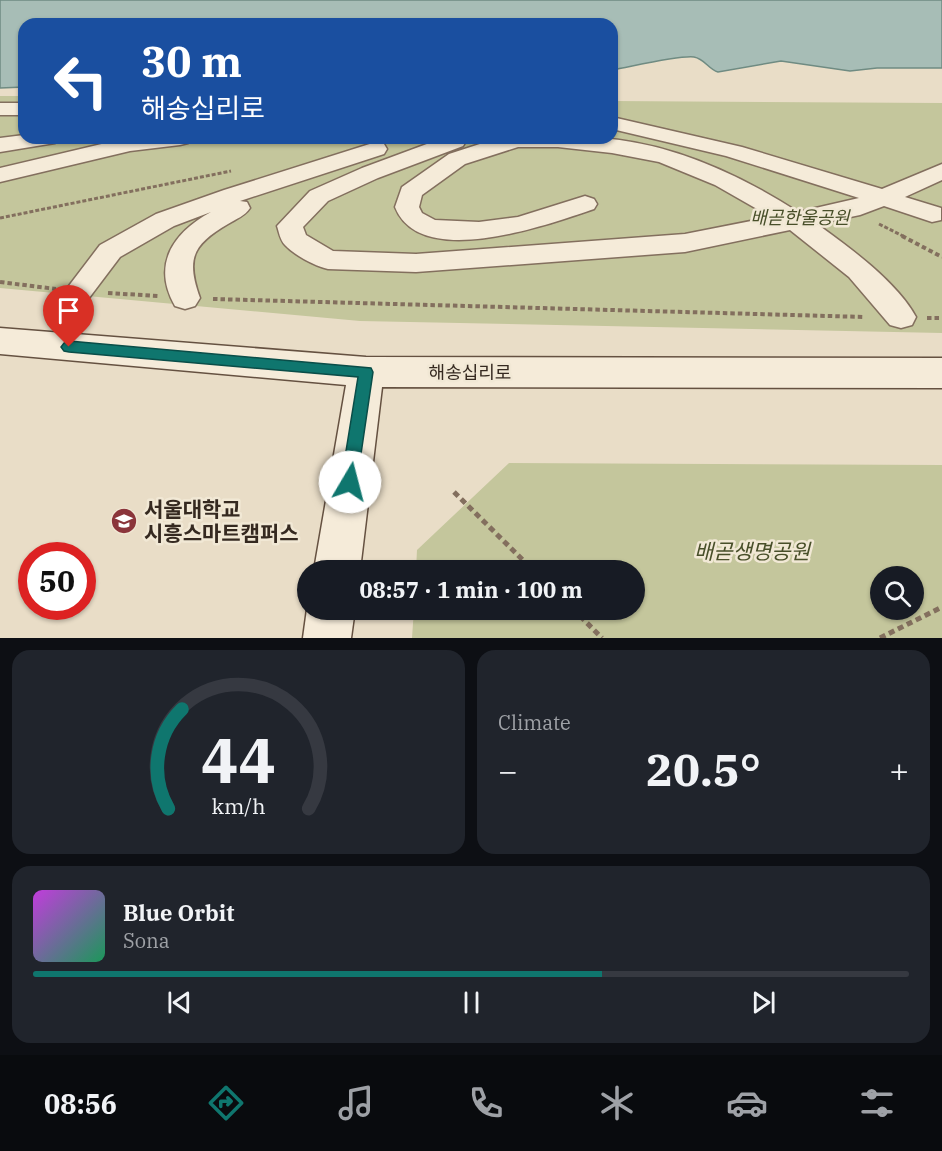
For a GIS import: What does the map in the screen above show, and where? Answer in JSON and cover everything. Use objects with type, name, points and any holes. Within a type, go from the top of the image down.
[{"type":"main road","name":"해송십리로","points":[[0,341],[366,372],[942,373]]},
{"type":"main road","points":[[338,560],[366,372]]},
{"type":"main road","points":[[327,638],[329,620]]},
{"type":"street","points":[[0,109],[18,109]]},
{"type":"street","points":[[0,123],[18,123]]},
{"type":"street","points":[[618,124],[698,140],[738,152],[937,220]]},
{"type":"street","points":[[0,145],[18,142]]},
{"type":"street","points":[[0,175],[130,144]]},
{"type":"street","points":[[447,144],[370,173],[319,196],[290,226],[295,240],[328,260],[416,263],[685,243],[851,209],[878,200],[942,171]]},
{"type":"street","points":[[493,144],[457,159],[411,192],[407,207],[412,219],[423,226],[446,230],[485,229],[518,225],[585,204]]},
{"type":"street","points":[[587,144],[642,152],[691,165],[753,196],[854,265],[901,317]]},
{"type":"street","points":[[185,298],[178,276],[182,254],[192,237],[212,222],[280,192],[417,145]]},
{"type":"street","points":[[79,291],[110,251],[147,229],[233,195],[376,149]]},
{"type":"path","points":[[0,282],[79,291],[185,298],[942,318]]},
{"type":"path","points":[[454,492],[523,560]]},
{"type":"path","points":[[880,638],[942,607]]},
{"type":"path","points":[[584,620],[602,638]]},
{"type":"green space","name":"배곧한울공원","points":[[0,96],[18,96],[18,144],[618,144],[618,101],[942,103],[942,333],[360,321],[0,288]]},
{"type":"green space","name":"배곧생명공원","points":[[509,463],[942,465],[942,638],[412,638],[413,620],[645,620],[645,560],[416,560],[417,550]]},
{"type":"water","points":[[0,0],[942,0],[942,68],[877,68],[850,71],[781,61],[718,72],[694,57],[666,59],[618,69],[618,18],[18,18],[18,87],[0,88]]},
{"type":"place","name":"서울대학교 시흥스마트캠퍼스","points":[[124,521]]},
{"type":"route","points":[[69,347],[366,372],[350,482]]}]
